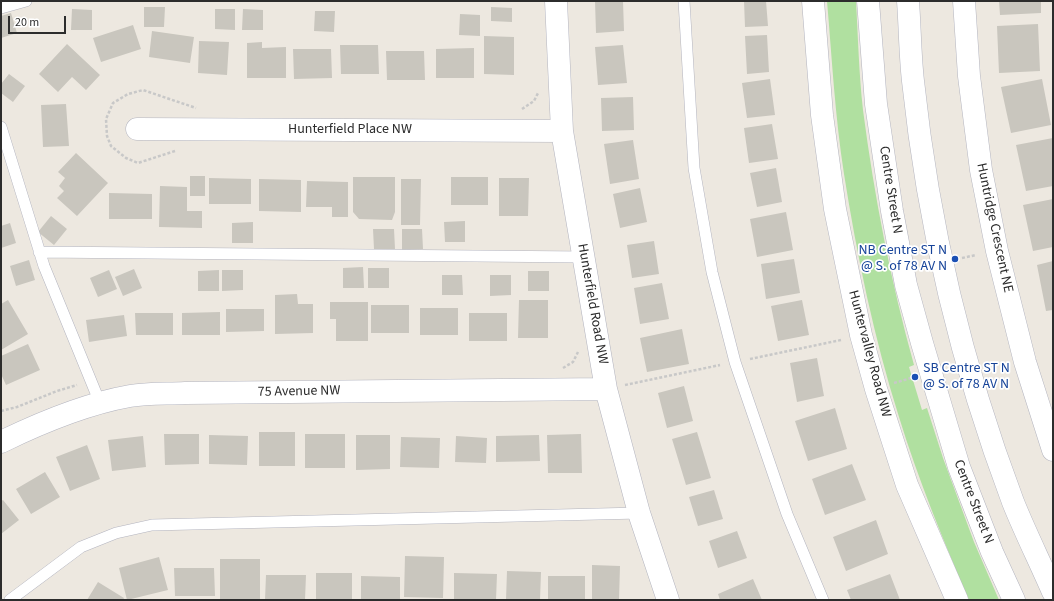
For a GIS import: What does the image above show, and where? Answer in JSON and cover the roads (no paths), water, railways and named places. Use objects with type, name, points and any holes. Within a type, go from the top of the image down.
[{"type":"street","name":"Hunterfield Road NW","points":[[556,1],[562,131],[606,389],[639,513],[668,600]]},
{"type":"street","name":"Huntervalley Road NW","points":[[813,1],[824,130],[835,209],[861,335],[876,389],[907,485],[957,600]]},
{"type":"street","name":"Centre Street N","points":[[868,1],[876,104],[892,211],[906,285],[959,467],[992,552],[1014,600]]},
{"type":"street","points":[[908,1],[913,80],[923,157],[941,263],[963,347],[987,428],[1014,503],[1053,592]]},
{"type":"street","name":"Huntridge Crescent NE","points":[[964,1],[969,76],[981,170],[997,251],[1025,362],[1053,450]]},
{"type":"street","name":"Hunterfield Place NW","points":[[137,129],[562,131]]},
{"type":"street","name":"75 Avenue NW","points":[[1,442],[60,415],[100,403],[131,396],[185,393],[606,389]]},
{"type":"lane","points":[[1,8],[26,1]]},
{"type":"lane","points":[[684,1],[694,168],[712,272],[735,362],[787,514],[823,600]]},
{"type":"lane","points":[[1,127],[44,266],[100,403]]},
{"type":"lane","points":[[39,252],[584,257]]},
{"type":"lane","points":[[10,600],[81,547],[116,533],[152,525],[639,513]]},
{"type":"place","name":"NB Centre ST N @ S. of 78 AV N","points":[[955,259]]},
{"type":"place","name":"SB Centre ST N @ S. of 78 AV N","points":[[915,377]]}]
